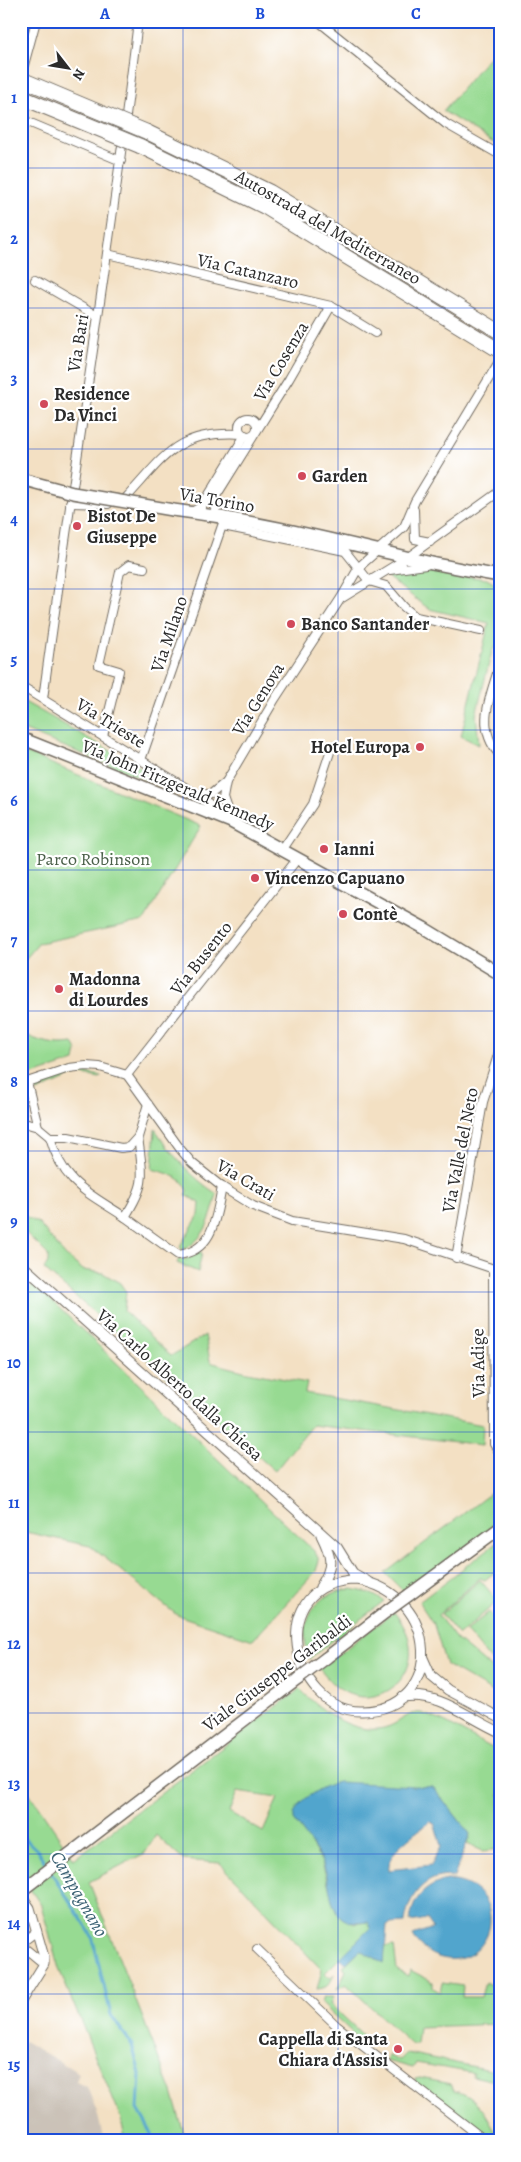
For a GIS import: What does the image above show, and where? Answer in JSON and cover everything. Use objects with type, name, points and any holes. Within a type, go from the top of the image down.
[{"type":"highway","name":"Autostrada del Mediterraneo","points":[[21,78],[147,132],[270,192],[500,332]]},
{"type":"highway","name":"Autostrada del Mediterraneo","points":[[21,97],[140,146],[265,207],[500,351]]},
{"type":"main road","name":"Via Torino","points":[[21,478],[73,492],[192,512],[222,520],[376,547],[407,558],[500,576]]},
{"type":"main road","name":"Via John Fitzgerald Kennedy","points":[[21,738],[232,822],[500,974]]},
{"type":"main road","name":"Viale Giuseppe Garibaldi","points":[[21,1891],[387,1611],[500,1528]]},
{"type":"street","points":[[21,78],[36,21]]},
{"type":"street","name":"Via Bari","points":[[43,698],[121,161],[138,21]]},
{"type":"street","points":[[318,21],[446,124],[500,155]]},
{"type":"street","points":[[21,120],[121,161]]},
{"type":"street","name":"Via Catanzaro","points":[[107,254],[331,306],[375,333]]},
{"type":"street","points":[[35,280],[97,316]]},
{"type":"street","name":"Via Cosenza","points":[[222,520],[213,501],[289,379],[331,306]]},
{"type":"street","points":[[376,547],[404,527],[415,500],[500,360]]},
{"type":"street","name":"Via Cosenza","points":[[192,512],[202,506],[243,435],[238,426],[241,420],[252,418],[256,423],[256,431]]},
{"type":"street","points":[[70,503],[115,504],[126,498],[167,452],[182,443],[204,434],[220,432],[251,435],[256,431]]},
{"type":"street","name":"Via Genova","points":[[341,598],[407,558],[500,491]]},
{"type":"street","points":[[415,500],[415,539],[430,542]]},
{"type":"street","points":[[222,520],[343,550],[351,556],[369,581],[386,586],[410,614],[416,617],[481,631]]},
{"type":"street","name":"Via Milano","points":[[141,760],[222,520]]},
{"type":"street","name":"Via Genova","points":[[232,822],[226,810],[224,798],[226,782],[275,699],[359,567],[376,547]]},
{"type":"street","points":[[103,736],[119,670],[99,665],[120,572],[129,564],[144,568]]},
{"type":"street","points":[[387,570],[438,564]]},
{"type":"street","points":[[500,664],[485,718],[488,740],[500,755]]},
{"type":"street","name":"Via Trieste","points":[[21,686],[196,794],[232,822]]},
{"type":"street","points":[[282,849],[313,804],[332,746]]},
{"type":"street","points":[[196,794],[211,794],[226,782]]},
{"type":"street","name":"Via Busento","points":[[127,1076],[298,858]]},
{"type":"street","name":"Via Valle del Neto","points":[[456,1258],[483,1102],[500,1049]]},
{"type":"street","points":[[38,1127],[24,1083],[70,1068],[86,1066],[127,1076]]},
{"type":"street","name":"Via Crati","points":[[127,1076],[181,1150],[222,1187],[253,1206],[292,1221],[404,1239],[497,1271]]},
{"type":"street","points":[[126,1217],[139,1194],[143,1179],[138,1137],[148,1104]]},
{"type":"street","points":[[21,1122],[38,1127],[50,1137],[56,1158],[73,1182],[126,1217],[178,1255],[187,1254],[195,1250],[214,1229],[222,1187]]},
{"type":"street","points":[[50,1137],[68,1137],[121,1148],[129,1147],[138,1137]]},
{"type":"street","name":"Via Carlo Alberto dalla Chiesa","points":[[21,1264],[337,1547],[353,1573],[367,1581]]},
{"type":"street","name":"Via Adige","points":[[497,1271],[494,1444],[500,1453]]},
{"type":"street","name":"Via Carlo Alberto dalla Chiesa","points":[[318,1530],[330,1553],[331,1562],[326,1578],[320,1588]]},
{"type":"street","points":[[338,1581],[367,1581],[403,1603],[419,1626],[422,1637],[423,1658],[420,1672],[413,1685],[403,1697],[391,1705],[377,1710],[361,1712],[335,1704],[313,1685],[297,1651],[295,1634],[298,1618],[306,1604],[320,1588],[338,1581]]},
{"type":"street","points":[[423,1658],[431,1676],[448,1690],[500,1718]]},
{"type":"street","points":[[403,1697],[417,1694],[442,1701],[500,1732]]},
{"type":"street","points":[[21,1895],[30,1908],[44,1957],[44,1964],[21,2001]]},
{"type":"street","points":[[21,1940],[26,1940],[37,1931]]},
{"type":"street","points":[[21,1946],[44,1964]]},
{"type":"street","points":[[257,1949],[338,2026],[389,2068],[486,2141]]},
{"type":"shaded area","points":[[24,2041],[79,2073],[76,2082],[87,2087],[97,2112],[104,2141],[21,2141],[21,2046]]},
{"type":"green space","points":[[500,44],[500,147],[443,111]]},
{"type":"green space","points":[[421,570],[487,579],[500,587],[500,642],[492,651],[476,715],[479,745],[461,736],[489,623],[429,609],[387,577],[390,573]]},
{"type":"green space","points":[[21,700],[173,786],[176,790],[173,791],[21,729]]},
{"type":"green space","name":"Parco Robinson","points":[[21,751],[201,826],[144,921],[39,943],[21,964]]},
{"type":"green space","points":[[21,1032],[46,1042],[59,1044],[73,1043],[77,1051],[75,1061],[21,1079]]},
{"type":"green space","points":[[76,1071],[101,1076],[100,1078],[77,1074],[37,1092],[34,1086],[52,1077]]},
{"type":"green space","points":[[155,1129],[183,1165],[217,1194],[210,1219],[202,1234],[190,1246],[182,1250],[180,1246],[199,1215],[200,1203],[186,1195],[188,1191],[186,1186],[178,1179],[152,1169]]},
{"type":"green space","points":[[21,1214],[38,1223],[66,1256],[83,1270],[103,1273],[120,1283],[126,1292],[124,1311],[171,1356],[205,1335],[210,1361],[213,1363],[247,1372],[307,1383],[305,1393],[483,1425],[482,1445],[312,1425],[275,1471],[44,1269],[48,1262],[48,1255],[21,1228]]},
{"type":"green space","points":[[200,1251],[202,1253],[198,1272],[177,1263],[179,1259],[187,1259]]},
{"type":"green space","points":[[34,1284],[315,1552],[319,1560],[316,1571],[253,1640],[177,1615],[90,1546],[21,1531],[21,1298]]},
{"type":"green space","points":[[500,1486],[500,1521],[405,1593],[385,1573]]},
{"type":"green space","points":[[500,1540],[500,1568],[485,1580],[480,1578],[438,1615],[456,1639],[500,1675],[500,1696],[446,1665],[434,1625],[419,1602]]},
{"type":"green space","points":[[480,1580],[498,1601],[459,1635],[441,1614]]},
{"type":"green space","points":[[352,1589],[370,1593],[384,1601],[309,1659],[305,1633],[311,1611],[327,1596],[338,1591]]},
{"type":"green space","points":[[394,1612],[402,1623],[410,1646],[410,1660],[406,1672],[399,1682],[389,1690],[378,1695],[366,1697],[353,1695],[338,1688],[319,1669]]},
{"type":"green space","points":[[489,1612],[500,1625],[500,1671],[466,1631]]},
{"type":"green space","points":[[300,1689],[329,1714],[353,1726],[365,1729],[378,1729],[390,1726],[413,1714],[421,1713],[450,1725],[500,1752],[500,1849],[483,1851],[467,1844],[470,1834],[433,1787],[311,1844],[322,1862],[336,1912],[354,1924],[368,1922],[371,1927],[325,1973],[330,1978],[334,1974],[330,1983],[324,1988],[317,1989],[322,1970],[220,1863],[183,1860],[156,1835],[145,1853],[89,1882],[172,2092],[186,2141],[126,2141],[120,2116],[59,1969],[41,1905],[21,1876],[21,1781],[74,1859]],"holes":[[[237,1792],[278,1798],[263,1832],[229,1812]]]},
{"type":"green space","points":[[394,1946],[397,1970],[408,1976],[410,1970],[433,1982],[433,1988],[440,1992],[442,1983],[463,1986],[462,1997],[481,1997],[485,1982],[500,1990],[500,2024],[419,2027],[417,2045],[412,2045],[346,1984],[337,1989],[346,1971],[343,1967],[360,1950],[384,1962],[385,1947]]},
{"type":"green space","points":[[323,1997],[333,1997],[330,2004],[364,2036],[360,2040],[321,2003]]},
{"type":"green space","points":[[407,2053],[500,2072],[500,2077],[495,2081],[473,2076],[474,2073],[416,2063],[413,2068],[386,2061],[389,2055],[400,2060]]},
{"type":"green space","points":[[420,2078],[451,2084],[454,2091],[471,2098],[483,2110],[500,2141],[491,2141],[416,2084],[415,2079]]},
{"type":"water","points":[[338,1782],[433,1787],[470,1834],[454,1877],[444,1876],[435,1878],[420,1888],[410,1904],[405,1923],[387,1926],[384,1963],[360,1950],[346,1963],[340,1958],[371,1927],[368,1922],[354,1923],[344,1919],[338,1913],[333,1905],[322,1862],[294,1820],[294,1814],[303,1801],[317,1791]],"holes":[[[431,1821],[435,1825],[441,1846],[431,1865],[389,1870],[392,1855],[404,1842]]]},
{"type":"water","points":[[447,1880],[468,1885],[482,1896],[489,1910],[489,1926],[484,1940],[474,1952],[460,1959],[442,1958],[425,1950],[413,1935],[433,1928],[427,1919],[410,1922],[414,1906],[421,1894],[432,1886]]},
{"type":"waterway","name":"Campagnano","points":[[21,1835],[37,1850],[48,1867]]},
{"type":"waterway","name":"Campagnano","points":[[51,1872],[92,1936],[111,2015],[132,2045],[140,2074],[138,2109],[156,2141]]},
{"type":"place","name":"Residence Da Vinci","points":[[44,404]]},
{"type":"place","name":"Garden","points":[[302,476]]},
{"type":"place","name":"Bistot De Giuseppe","points":[[77,526]]},
{"type":"place","name":"Banco Santander","points":[[291,624]]},
{"type":"place","name":"Hotel Europa","points":[[420,747]]},
{"type":"place","name":"Ianni","points":[[324,849]]},
{"type":"place","name":"Vincenzo Capuano","points":[[255,878]]},
{"type":"place","name":"Contè","points":[[343,914]]},
{"type":"place","name":"Madonna di Lourdes","points":[[59,989]]},
{"type":"place","name":"Cappella di Santa Chiara d'Assisi","points":[[398,2049]]}]
